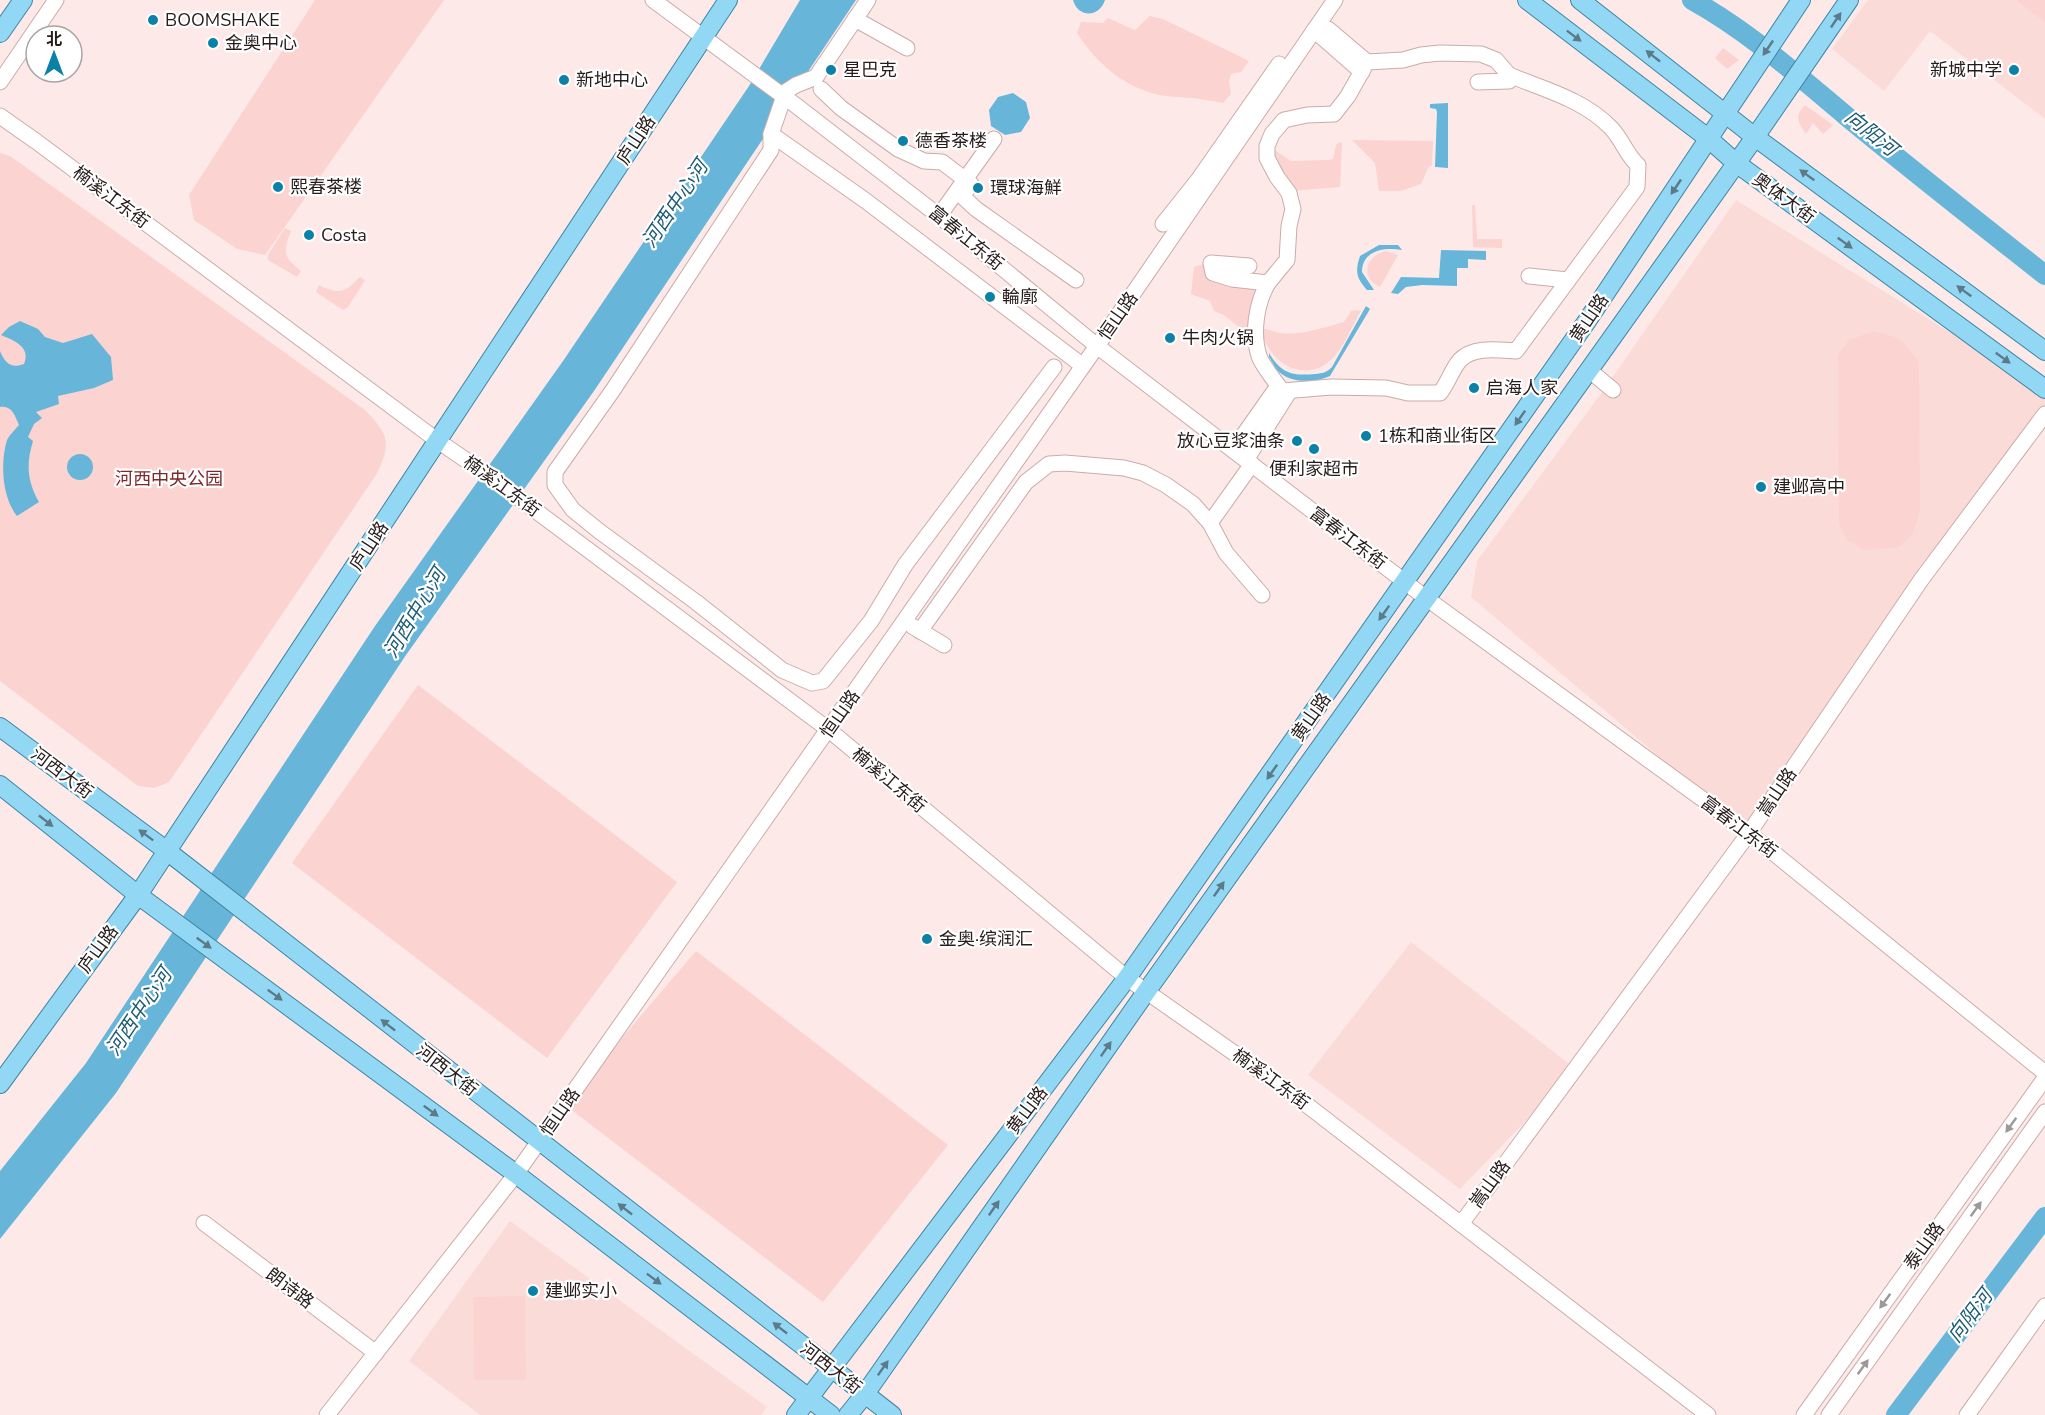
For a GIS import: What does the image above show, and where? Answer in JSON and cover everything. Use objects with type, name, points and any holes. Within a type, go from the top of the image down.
[{"type":"main road","points":[[0,33],[23,0]]},
{"type":"main road","name":"庐山路","points":[[0,1084],[138,895],[728,0]]},
{"type":"main road","name":"奥体大街","points":[[1527,0],[1736,163],[2045,389]]},
{"type":"main road","name":"奥体大街","points":[[1580,0],[1755,137],[2045,351]]},
{"type":"main road","name":"黄山路","points":[[796,1415],[1127,978],[1587,321],[1801,0]]},
{"type":"main road","name":"黄山路","points":[[848,1415],[1755,137],[1849,0]]},
{"type":"main road","name":"河西大街","points":[[0,727],[167,851],[892,1415]]},
{"type":"main road","name":"河西大街","points":[[0,785],[138,895],[516,1174],[831,1415]]},
{"type":"street","points":[[0,82],[56,0]]},
{"type":"street","name":"富春江东街","points":[[653,0],[786,98],[939,216],[1097,346],[1426,598],[1749,833],[2045,1076]]},
{"type":"street","points":[[868,0],[816,77],[796,85],[786,98],[771,134],[771,150],[613,390],[555,472],[555,485],[573,510],[782,670],[813,683],[823,681],[871,621],[906,565],[1054,367]]},
{"type":"street","points":[[1163,224],[1198,180],[1324,0]]},
{"type":"street","name":"恒山路","points":[[327,1415],[539,1142],[1097,346],[1335,0]]},
{"type":"street","points":[[855,19],[907,48]]},
{"type":"street","points":[[1317,26],[1365,67]]},
{"type":"street","points":[[1233,450],[1284,389],[1350,387],[1386,388],[1408,393],[1440,393],[1459,361],[1464,357],[1479,350],[1516,351],[1637,187],[1638,165],[1614,131],[1596,116],[1553,92],[1509,75],[1496,60],[1481,54],[1421,55],[1365,67],[1334,114],[1308,115],[1284,120],[1272,134],[1267,146],[1267,158],[1277,177],[1290,193],[1293,209],[1289,226],[1287,260],[1260,296],[1256,333],[1260,358],[1284,389]]},
{"type":"street","points":[[1478,82],[1509,81],[1509,75]]},
{"type":"street","points":[[821,89],[841,108],[898,149],[924,161],[942,162],[971,184],[962,196],[976,209],[1076,280]]},
{"type":"street","name":"楠溪江东街","points":[[0,116],[829,730],[1127,978],[1294,1095],[1708,1415]]},
{"type":"street","points":[[771,134],[866,201],[1083,366]]},
{"type":"street","points":[[939,216],[994,139]]},
{"type":"street","points":[[1249,266],[1211,263],[1213,273],[1232,279],[1268,283]]},
{"type":"street","points":[[1529,276],[1568,279]]},
{"type":"street","points":[[1589,370],[1613,390]]},
{"type":"street","points":[[1210,524],[1249,462],[1284,389]]},
{"type":"street","name":"嵩山路","points":[[1461,1224],[1749,833],[1922,580],[2045,414]]},
{"type":"street","points":[[920,631],[1026,482],[1049,464],[1065,463],[1124,468],[1143,473],[1166,485],[1193,504],[1210,524],[1226,553],[1262,595]]},
{"type":"street","points":[[904,621],[944,645]]},
{"type":"street","name":"泰山路","points":[[1804,1415],[2045,1076]]},
{"type":"street","name":"泰山路","points":[[1828,1415],[2045,1112]]},
{"type":"street","name":"朗诗路","points":[[204,1223],[376,1353]]},
{"type":"street","points":[[1967,1415],[2045,1306]]},
{"type":"shaded area","name":"新城中学","points":[[1868,0],[2045,0],[2045,119],[1930,31],[1884,91],[1832,49]]},
{"type":"shaded area","name":"建邺高中","points":[[1736,200],[2045,391],[2045,414],[1749,833],[1471,597],[1477,561],[1600,395]]},
{"type":"shaded area","points":[[1411,942],[1576,1069],[1460,1189],[1308,1075]]},
{"type":"shaded area","name":"建邺实小","points":[[510,1221],[767,1407],[761,1415],[480,1415],[409,1361]]},
{"type":"green space","points":[[315,0],[444,0],[265,255],[237,249],[194,220],[189,195]]},
{"type":"green space","points":[[2016,0],[2045,0],[2045,22]]},
{"type":"green space","points":[[1150,16],[1163,19],[1249,61],[1241,72],[1231,74],[1229,82],[1231,94],[1223,103],[1159,95],[1142,90],[1110,71],[1077,33],[1081,22],[1103,23],[1108,18],[1135,30]]},
{"type":"green space","points":[[1723,48],[1739,60],[1727,69],[1715,58]]},
{"type":"green space","points":[[1805,105],[1833,125],[1823,134],[1813,123],[1806,134],[1798,119]]},
{"type":"green space","points":[[1352,140],[1433,141],[1432,165],[1428,168],[1421,184],[1401,191],[1379,191],[1375,163]]},
{"type":"green space","points":[[1340,142],[1342,144],[1340,187],[1292,191],[1274,168],[1273,149],[1291,161],[1328,160],[1333,159],[1336,145]]},
{"type":"green space","name":"河西中央公园","points":[[0,153],[10,156],[365,410],[379,426],[386,440],[384,455],[376,475],[169,782],[154,788],[138,786],[0,681]]},
{"type":"green space","points":[[1472,205],[1475,205],[1477,239],[1502,239],[1502,248],[1473,247]]},
{"type":"green space","points":[[285,228],[291,231],[286,254],[301,271],[297,277],[268,260],[268,255]]},
{"type":"green space","points":[[1386,251],[1398,255],[1380,287],[1370,278],[1368,268],[1373,257]]},
{"type":"green space","points":[[1209,262],[1263,284],[1253,335],[1244,343],[1245,332],[1224,315],[1214,311],[1210,301],[1191,294],[1194,267]]},
{"type":"green space","points":[[360,277],[365,280],[348,307],[343,310],[316,292],[319,285],[341,291]]},
{"type":"green space","points":[[1351,311],[1361,311],[1337,354],[1321,367],[1311,370],[1289,367],[1280,361],[1272,353],[1262,331],[1265,329],[1288,334],[1312,330],[1344,322]]},
{"type":"green space","points":[[1872,331],[1900,340],[1919,363],[1920,511],[1912,535],[1897,548],[1865,550],[1847,540],[1839,524],[1838,355],[1848,341]]},
{"type":"green space","points":[[418,685],[677,882],[547,1058],[292,863]]},
{"type":"green space","points":[[696,951],[948,1145],[823,1302],[565,1105]]},
{"type":"green space","points":[[525,1296],[526,1380],[474,1380],[473,1297]]},
{"type":"water","name":"河西中心河","points":[[800,0],[856,0],[594,391],[406,655],[116,1093],[0,1239],[0,1171],[86,1063],[375,626],[563,361],[749,86]]},
{"type":"water","points":[[1073,0],[1105,0],[1098,10],[1089,14],[1079,10]]},
{"type":"water","points":[[1013,93],[1026,102],[1030,118],[1021,132],[1005,135],[991,126],[989,110],[998,97]]},
{"type":"water","points":[[1448,103],[1448,168],[1435,167],[1437,112],[1436,109],[1430,108],[1430,104]]},
{"type":"water","points":[[1379,245],[1398,245],[1402,250],[1382,250],[1366,259],[1362,272],[1374,290],[1367,290],[1359,278],[1358,261],[1360,256]]},
{"type":"water","points":[[1441,250],[1486,251],[1486,260],[1468,259],[1468,268],[1457,268],[1457,286],[1422,285],[1406,287],[1398,294],[1391,293],[1401,277],[1439,278]]},
{"type":"water","points":[[1366,306],[1370,309],[1330,376],[1303,381],[1289,378],[1277,370],[1269,353],[1278,365],[1294,374],[1315,374],[1328,370],[1332,367]]},
{"type":"water","points":[[20,321],[38,329],[45,337],[63,343],[92,334],[111,357],[113,380],[94,388],[58,396],[59,404],[36,412],[42,418],[34,424],[28,437],[33,441],[29,457],[29,472],[32,487],[39,502],[17,516],[5,490],[3,469],[7,440],[19,425],[10,409],[0,407],[0,351],[9,364],[15,366],[24,364],[25,353],[20,345],[1,335]]},
{"type":"water","points":[[80,454],[89,458],[93,467],[89,476],[80,480],[71,476],[67,467],[71,458]]},
{"type":"waterway","name":"向阳河","points":[[1692,0],[1733,25],[1771,54],[2045,275]]},
{"type":"waterway","name":"向阳河","points":[[1896,1415],[2045,1217]]},
{"type":"place","name":"BOOMSHAKE","points":[[153,20]]},
{"type":"place","name":"金奥中心","points":[[213,43]]},
{"type":"place","name":"星巴克","points":[[831,70]]},
{"type":"place","name":"新城中学","points":[[2014,70]]},
{"type":"place","name":"新地中心","points":[[564,80]]},
{"type":"place","name":"德香茶楼","points":[[903,141]]},
{"type":"place","name":"熙春茶楼","points":[[278,187]]},
{"type":"place","name":"環球海鮮","points":[[978,188]]},
{"type":"place","name":"Costa","points":[[309,235]]},
{"type":"place","name":"輪廓","points":[[990,297]]},
{"type":"place","name":"牛肉火锅","points":[[1170,338]]},
{"type":"place","name":"启海人家","points":[[1474,388]]},
{"type":"place","name":"1栋和商业街区","points":[[1366,436]]},
{"type":"place","name":"放心豆浆油条","points":[[1297,441]]},
{"type":"place","name":"便利家超市","points":[[1314,449]]},
{"type":"place","name":"建邺高中","points":[[1761,487]]},
{"type":"place","name":"金奥·缤润汇","points":[[927,939]]},
{"type":"place","name":"建邺实小","points":[[533,1291]]}]
